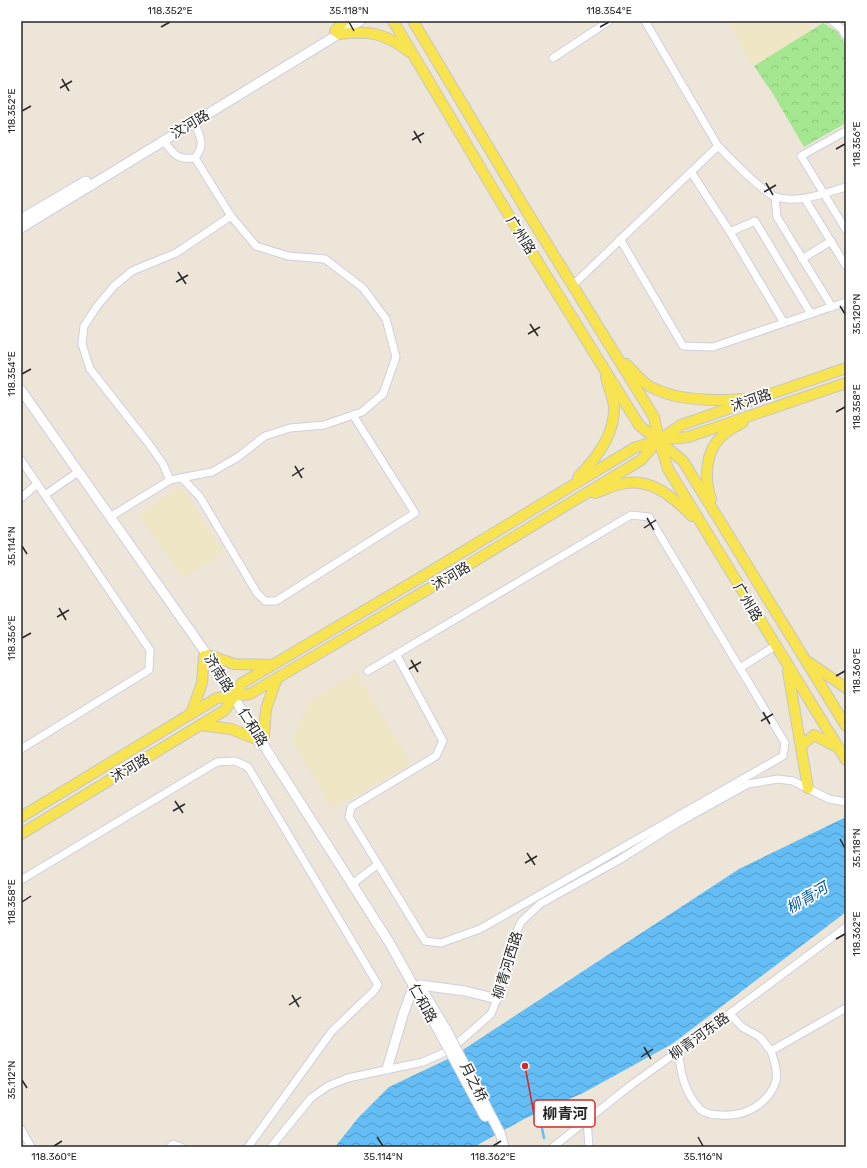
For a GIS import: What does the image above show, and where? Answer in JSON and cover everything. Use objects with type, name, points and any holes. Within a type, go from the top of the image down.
[{"type":"main road","points":[[337,32],[344,21]]},
{"type":"main road","name":"广州路","points":[[393,21],[508,214],[639,425],[659,440],[683,462],[846,726]]},
{"type":"main road","name":"广州路","points":[[413,21],[654,417],[668,469],[787,666],[846,760]]},
{"type":"main road","points":[[422,21],[424,40]]},
{"type":"main road","points":[[337,32],[376,33],[394,40],[413,55]]},
{"type":"main road","points":[[616,354],[651,387],[674,395],[714,401],[757,398]]},
{"type":"main road","points":[[565,489],[595,460],[611,430],[614,406],[602,365]]},
{"type":"main road","name":"沭河路","points":[[21,817],[217,698],[250,694],[277,678],[642,460],[659,440],[681,425],[846,368]]},
{"type":"main road","name":"沭河路","points":[[21,834],[225,710],[242,683],[634,448],[659,440],[688,437],[846,383]]},
{"type":"main road","points":[[718,520],[707,488],[708,458],[722,436],[756,413]]},
{"type":"main road","points":[[576,500],[623,483],[649,484],[671,496],[701,524]]},
{"type":"main road","points":[[192,714],[202,683],[206,656],[234,664],[272,665]]},
{"type":"main road","points":[[802,657],[846,688]]},
{"type":"main road","points":[[787,666],[802,745],[808,788]]},
{"type":"main road","points":[[200,725],[231,729],[262,739],[266,709],[277,678]]},
{"type":"main road","points":[[802,745],[814,735],[839,748]]},
{"type":"street","name":"汶河路","points":[[21,228],[194,122],[337,32],[351,21]]},
{"type":"street","name":"汶河路","points":[[21,219],[337,32],[360,21]]},
{"type":"street","points":[[554,58],[609,21]]},
{"type":"street","points":[[645,21],[718,146],[750,178],[775,197],[805,199],[846,187]]},
{"type":"street","points":[[832,21],[841,28],[846,36]]},
{"type":"street","points":[[163,140],[175,156],[184,160],[195,158],[201,150],[201,139],[194,122]]},
{"type":"street","points":[[846,131],[801,156],[846,230]]},
{"type":"street","points":[[573,285],[718,146]]},
{"type":"street","points":[[110,517],[170,480],[212,472],[238,456],[265,436],[290,428],[324,425],[362,412],[383,394],[396,357],[386,319],[363,288],[325,259],[288,256],[256,246],[231,216],[195,158]]},
{"type":"street","points":[[691,172],[730,232],[784,323]]},
{"type":"street","points":[[775,197],[776,218],[832,307]]},
{"type":"street","points":[[805,199],[846,266]]},
{"type":"street","points":[[170,480],[163,464],[149,444],[90,369],[82,344],[84,326],[98,304],[114,286],[132,271],[176,253],[231,216]]},
{"type":"street","points":[[730,232],[755,221],[811,314]]},
{"type":"street","points":[[620,239],[683,346],[713,347],[846,302]]},
{"type":"street","points":[[802,259],[831,241]]},
{"type":"street","name":"济南路","points":[[21,390],[234,696]]},
{"type":"street","name":"济南路","points":[[21,397],[206,656]]},
{"type":"street","points":[[182,478],[200,497],[256,593],[265,601],[276,601],[415,513],[354,414]]},
{"type":"street","points":[[21,460],[150,650],[149,670],[21,749]]},
{"type":"street","points":[[45,495],[75,474]]},
{"type":"street","points":[[21,498],[37,484]]},
{"type":"street","points":[[368,671],[396,654],[631,515],[649,517],[785,743],[783,756],[480,929],[441,943],[425,941],[349,817],[351,807],[436,756],[443,740],[396,654]]},
{"type":"street","points":[[740,668],[775,646]]},
{"type":"street","name":"仁和路","points":[[234,696],[249,713],[262,739],[417,985]]},
{"type":"street","name":"仁和路","points":[[262,739],[356,881],[444,1033]]},
{"type":"street","points":[[21,880],[217,762],[235,761],[248,768],[378,985],[374,992],[332,1031],[248,1147]]},
{"type":"street","name":"柳青河西路","points":[[271,1147],[311,1098],[328,1086],[348,1078],[423,1062],[450,1050],[491,1014],[497,1000],[512,943],[521,922],[540,904],[619,860],[676,824],[748,784],[778,779],[793,781],[830,799],[846,802]]},
{"type":"street","points":[[356,881],[378,865]]},
{"type":"street","name":"柳青河东路","points":[[553,1147],[631,1085],[730,1014],[846,927]]},
{"type":"street","points":[[387,1069],[404,1012],[417,985],[465,991],[497,1000]]},
{"type":"street","points":[[772,1051],[846,1008]]},
{"type":"street","points":[[678,1051],[685,1087],[702,1111],[711,1114],[729,1116],[746,1113],[757,1106],[767,1096],[776,1081],[776,1064],[772,1051],[760,1037],[742,1027],[730,1014]]},
{"type":"street","name":"月之桥","points":[[444,1033],[498,1135]]},
{"type":"street","points":[[587,1120],[589,1147]]},
{"type":"street","points":[[21,1129],[30,1145],[27,1147]]},
{"type":"street","points":[[498,1135],[500,1147]]},
{"type":"street","points":[[498,1135],[504,1147]]},
{"type":"street","points":[[170,1147],[173,1144],[181,1147]]},
{"type":"shaded area","points":[[727,21],[807,21],[812,31],[754,66]]},
{"type":"shaded area","points":[[180,485],[224,553],[184,578],[139,516]]},
{"type":"shaded area","points":[[356,672],[411,764],[332,808],[292,740],[309,702]]},
{"type":"green space","points":[[823,23],[838,32],[846,46],[846,123],[804,147],[773,94],[754,66]]},
{"type":"water","points":[[846,817],[846,912],[672,1044],[583,1093],[524,1119],[474,1147],[335,1147],[358,1118],[389,1087],[452,1057],[739,869]]},
{"type":"waterway","points":[[538,1109],[544,1138]]},
{"type":"place","name":"柳青河","points":[[525,1066]]}]
